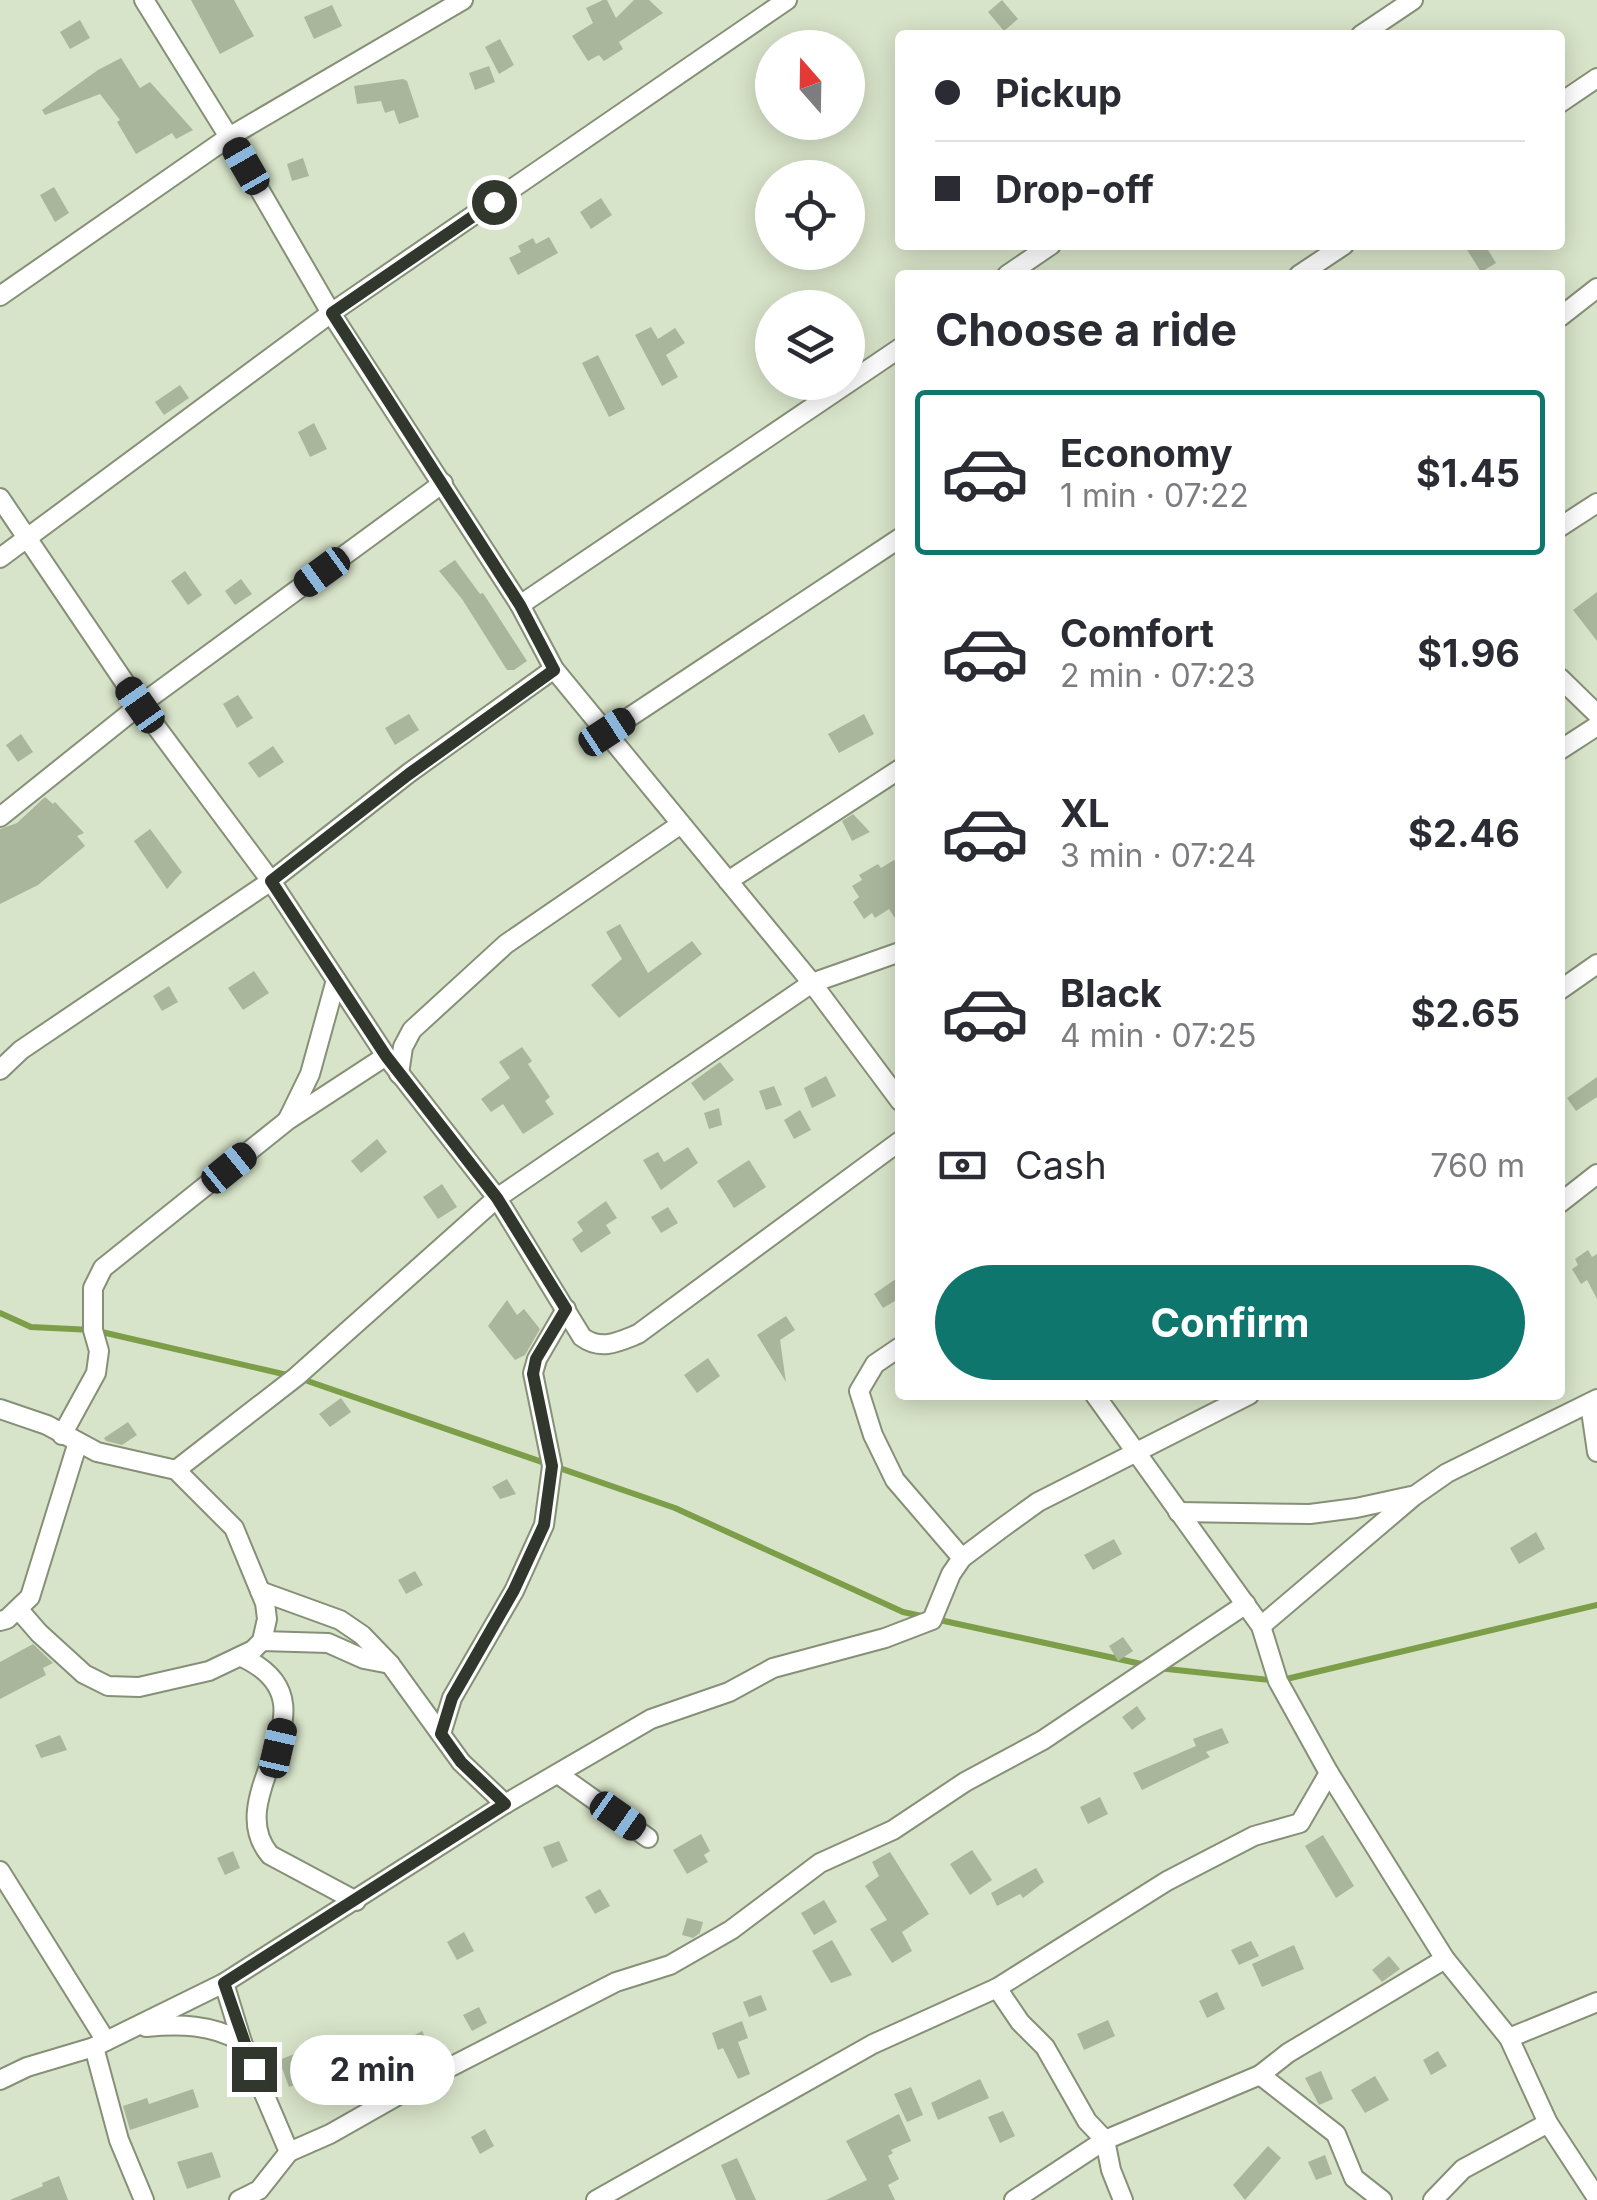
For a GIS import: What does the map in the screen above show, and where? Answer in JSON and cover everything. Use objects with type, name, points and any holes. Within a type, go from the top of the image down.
[{"type":"street","points":[[144,0],[230,137],[332,313],[520,605],[554,670],[812,983],[895,1094]]},
{"type":"street","points":[[0,296],[230,137],[463,0]]},
{"type":"street","points":[[0,558],[332,313],[787,0]]},
{"type":"street","points":[[1369,30],[1413,0]]},
{"type":"street","points":[[1565,100],[1597,78]]},
{"type":"street","points":[[1014,270],[1044,250]]},
{"type":"street","points":[[1306,270],[1336,250]]},
{"type":"street","points":[[1565,312],[1597,288]]},
{"type":"street","points":[[520,605],[895,351]]},
{"type":"street","points":[[0,817],[140,705],[443,483]]},
{"type":"street","points":[[0,498],[140,705],[271,881],[386,1056],[497,1198],[582,1337],[590,1343],[608,1346],[638,1334],[895,1145]]},
{"type":"street","points":[[1565,524],[1597,503]]},
{"type":"street","points":[[607,732],[895,541]]},
{"type":"street","points":[[0,1070],[22,1050],[271,881],[409,774],[554,670]]},
{"type":"street","points":[[1565,683],[1597,714]]},
{"type":"street","points":[[1565,747],[1597,726]]},
{"type":"street","points":[[728,882],[895,772]]},
{"type":"street","points":[[399,1074],[403,1047],[412,1030],[506,944],[681,824]]},
{"type":"street","points":[[176,1470],[296,1378],[497,1198],[812,983],[895,954]]},
{"type":"street","points":[[1565,986],[1597,964]]},
{"type":"street","points":[[288,1120],[310,1074],[336,980]]},
{"type":"street","points":[[0,1621],[19,1610],[30,1597],[70,1438],[96,1373],[99,1351],[93,1330],[93,1288],[103,1268],[288,1120],[386,1056]]},
{"type":"street","points":[[1565,1199],[1597,1174]]},
{"type":"street","points":[[441,1734],[452,1698],[514,1590],[544,1525],[552,1466],[533,1374],[536,1359],[566,1309]]},
{"type":"street","points":[[895,1350],[875,1364],[859,1391],[872,1435],[895,1480],[962,1558]]},
{"type":"street","points":[[1099,1400],[1261,1626],[1278,1681],[1330,1772],[1445,1960],[1509,2038],[1548,2124],[1597,2198]]},
{"type":"street","points":[[0,2080],[26,2067],[100,2044],[224,1983],[505,1804],[650,1719],[728,1692],[773,1668],[886,1638],[932,1620],[962,1558],[1038,1502],[1239,1400]]},
{"type":"street","points":[[1261,1626],[1414,1496],[1490,1450],[1594,1401],[1597,1452]]},
{"type":"street","points":[[0,1410],[27,1417],[96,1452],[176,1470],[234,1528],[267,1619],[262,1641],[242,1657],[209,1671],[140,1687],[108,1686],[84,1674],[19,1610]]},
{"type":"street","points":[[1178,1512],[1310,1514],[1414,1496]]},
{"type":"street","points":[[260,1591],[340,1620],[362,1635],[390,1664],[461,1762],[505,1804]]},
{"type":"street","points":[[240,2200],[258,2190],[289,2152],[616,1982],[670,1965],[731,1930],[820,1863],[893,1830],[965,1782],[1043,1740],[1246,1604]]},
{"type":"street","points":[[262,1641],[328,1643],[364,1659],[390,1664]]},
{"type":"street","points":[[242,1657],[264,1667],[284,1704],[278,1748],[254,1810],[260,1844],[270,1855],[356,1901]]},
{"type":"street","points":[[596,2200],[873,2044],[997,1988],[1168,1882],[1254,1836],[1300,1823],[1330,1772]]},
{"type":"street","points":[[558,1774],[648,1838]]},
{"type":"street","points":[[0,1871],[100,2044],[119,2140],[144,2200]]},
{"type":"street","points":[[1014,2200],[1106,2140],[1260,2076],[1288,2053],[1445,1960]]},
{"type":"street","points":[[224,1983],[242,2042],[289,2152]]},
{"type":"street","points":[[997,1988],[1020,2022],[1045,2047],[1087,2121],[1106,2140],[1111,2170],[1124,2200]]},
{"type":"street","points":[[1509,2038],[1597,2002]]},
{"type":"street","points":[[135,2028],[185,2024],[230,2034],[242,2042]]},
{"type":"street","points":[[1260,2076],[1336,2134],[1354,2178],[1382,2200]]},
{"type":"street","points":[[1433,2200],[1463,2169],[1548,2124]]},
{"type":"building","points":[[191,0],[234,0],[254,36],[220,54]]},
{"type":"building","points":[[607,0],[616,18],[634,0],[649,0],[663,13],[619,42],[623,49],[604,61],[599,55],[588,61],[572,36],[593,23],[586,8]]},
{"type":"building","points":[[1002,0],[1018,19],[1003,30],[988,12]]},
{"type":"building","points":[[332,5],[342,26],[314,39],[304,17]]},
{"type":"building","points":[[80,20],[90,38],[70,49],[60,32]]},
{"type":"building","points":[[500,39],[514,65],[499,74],[485,47]]},
{"type":"building","points":[[121,58],[140,88],[150,82],[193,130],[176,139],[172,133],[136,154],[117,122],[120,120],[100,94],[45,115],[42,110]]},
{"type":"building","points":[[489,66],[495,82],[475,90],[469,73]]},
{"type":"building","points":[[403,79],[419,117],[399,124],[394,110],[385,113],[381,101],[357,104],[354,86]]},
{"type":"building","points":[[303,158],[309,176],[292,181],[287,164]]},
{"type":"building","points":[[54,187],[69,213],[55,222],[40,195]]},
{"type":"building","points":[[601,198],[612,215],[591,229],[580,212]]},
{"type":"building","points":[[549,237],[558,253],[518,275],[509,258],[521,252],[518,246],[533,238],[536,244]]},
{"type":"building","points":[[1467,250],[1488,250],[1496,263],[1480,270]]},
{"type":"building","points":[[651,327],[658,339],[675,328],[685,343],[666,355],[678,377],[662,386],[635,335]]},
{"type":"building","points":[[598,355],[625,409],[609,417],[582,363]]},
{"type":"building","points":[[180,385],[189,398],[164,415],[155,402]]},
{"type":"building","points":[[314,423],[327,449],[310,457],[298,432]]},
{"type":"building","points":[[455,560],[483,593],[527,661],[514,670],[507,670],[462,599],[439,571]]},
{"type":"building","points":[[185,571],[202,595],[188,605],[171,581]]},
{"type":"building","points":[[241,579],[252,594],[235,605],[225,591]]},
{"type":"building","points":[[1597,592],[1597,641],[1573,610]]},
{"type":"building","points":[[238,695],[253,718],[237,728],[223,704]]},
{"type":"building","points":[[409,714],[419,730],[395,745],[385,728]]},
{"type":"building","points":[[864,714],[874,734],[839,753],[828,734]]},
{"type":"building","points":[[21,734],[33,752],[18,762],[6,745]]},
{"type":"building","points":[[273,746],[284,762],[259,778],[248,763]]},
{"type":"building","points":[[45,797],[55,802],[84,833],[77,836],[85,846],[38,885],[0,904],[0,829],[17,823]]},
{"type":"building","points":[[853,814],[870,832],[852,841],[842,821]]},
{"type":"building","points":[[150,829],[182,872],[167,889],[134,841]]},
{"type":"building","points":[[895,862],[895,918],[889,909],[875,918],[872,913],[864,919],[853,902],[859,897],[852,886],[862,880],[859,875],[878,864],[881,868]]},
{"type":"building","points":[[620,924],[648,973],[692,941],[702,954],[619,1018],[591,985],[622,959],[606,932]]},
{"type":"building","points":[[254,971],[269,993],[243,1010],[228,988]]},
{"type":"building","points":[[169,986],[178,1002],[162,1011],[153,996]]},
{"type":"building","points":[[522,1047],[532,1061],[528,1064],[550,1097],[545,1101],[554,1114],[523,1134],[503,1104],[491,1112],[481,1099],[510,1078],[499,1062]]},
{"type":"building","points":[[720,1062],[734,1080],[704,1101],[691,1083]]},
{"type":"building","points":[[826,1076],[836,1096],[812,1108],[804,1088]]},
{"type":"building","points":[[1597,1077],[1597,1097],[1576,1111],[1567,1098]]},
{"type":"building","points":[[774,1086],[782,1105],[766,1110],[759,1091]]},
{"type":"building","points":[[719,1108],[722,1125],[709,1129],[704,1113]]},
{"type":"building","points":[[800,1110],[811,1130],[794,1139],[784,1120]]},
{"type":"building","points":[[377,1139],[387,1152],[361,1173],[351,1161]]},
{"type":"building","points":[[688,1147],[698,1163],[661,1190],[643,1160],[658,1152],[664,1162]]},
{"type":"building","points":[[749,1160],[766,1187],[734,1208],[717,1181]]},
{"type":"building","points":[[442,1184],[457,1207],[438,1219],[423,1197]]},
{"type":"building","points":[[606,1201],[617,1218],[606,1225],[611,1233],[581,1253],[572,1239],[583,1231],[577,1222]]},
{"type":"building","points":[[668,1207],[678,1223],[661,1233],[651,1217]]},
{"type":"building","points":[[1588,1250],[1592,1257],[1597,1254],[1597,1299],[1587,1280],[1581,1284],[1572,1269],[1578,1265],[1575,1259]]},
{"type":"building","points":[[895,1279],[895,1301],[883,1308],[874,1294]]},
{"type":"building","points":[[507,1300],[517,1315],[524,1309],[540,1329],[525,1355],[515,1360],[488,1326]]},
{"type":"building","points":[[786,1316],[795,1330],[780,1340],[786,1382],[757,1335]]},
{"type":"building","points":[[708,1358],[720,1376],[697,1393],[684,1375]]},
{"type":"building","points":[[341,1398],[351,1412],[330,1427],[319,1414]]},
{"type":"building","points":[[128,1422],[137,1435],[122,1445],[106,1441],[104,1438]]},
{"type":"building","points":[[507,1479],[516,1494],[500,1499],[492,1487]]},
{"type":"building","points":[[1536,1532],[1545,1549],[1519,1564],[1510,1548]]},
{"type":"building","points":[[1114,1539],[1122,1554],[1093,1570],[1084,1555]]},
{"type":"building","points":[[415,1571],[423,1585],[406,1594],[398,1580]]},
{"type":"building","points":[[1123,1637],[1133,1651],[1118,1661],[1109,1646]]},
{"type":"building","points":[[33,1644],[53,1663],[43,1668],[46,1675],[0,1699],[0,1662]]},
{"type":"building","points":[[1137,1706],[1146,1719],[1132,1730],[1122,1717]]},
{"type":"building","points":[[1222,1728],[1229,1743],[1206,1752],[1210,1757],[1142,1790],[1133,1773],[1196,1746],[1193,1739]]},
{"type":"building","points":[[60,1735],[67,1750],[41,1758],[35,1745]]},
{"type":"building","points":[[1100,1797],[1108,1814],[1088,1824],[1080,1807]]},
{"type":"building","points":[[701,1834],[710,1851],[704,1855],[708,1862],[687,1874],[673,1850]]},
{"type":"building","points":[[1323,1835],[1354,1886],[1336,1898],[1305,1846]]},
{"type":"building","points":[[559,1841],[568,1861],[552,1868],[543,1847]]},
{"type":"building","points":[[972,1850],[992,1880],[970,1895],[950,1864]]},
{"type":"building","points":[[233,1851],[240,1868],[225,1875],[217,1858]]},
{"type":"building","points":[[890,1852],[929,1914],[902,1932],[912,1951],[892,1963],[870,1929],[887,1920],[865,1886],[879,1876],[872,1862]]},
{"type":"building","points":[[1036,1868],[1044,1882],[1023,1898],[1020,1894],[997,1906],[991,1893]]},
{"type":"building","points":[[600,1889],[610,1906],[595,1914],[585,1897]]},
{"type":"building","points":[[824,1900],[837,1922],[814,1935],[801,1913]]},
{"type":"building","points":[[687,1918],[703,1922],[700,1933],[693,1938],[682,1935]]},
{"type":"building","points":[[464,1932],[474,1951],[457,1960],[447,1942]]},
{"type":"building","points":[[832,1940],[852,1975],[831,1983],[812,1951]]},
{"type":"building","points":[[1251,1941],[1259,1956],[1239,1965],[1231,1950]]},
{"type":"building","points":[[1294,1945],[1304,1969],[1262,1987],[1252,1964]]},
{"type":"building","points":[[1389,1956],[1400,1969],[1382,1982],[1372,1970]]},
{"type":"building","points":[[1217,1992],[1225,2009],[1207,2018],[1199,2001]]},
{"type":"building","points":[[761,1995],[767,2010],[749,2017],[743,2002]]},
{"type":"building","points":[[479,2007],[487,2023],[472,2031],[463,2015]]},
{"type":"building","points":[[1108,2020],[1115,2036],[1084,2050],[1077,2034]]},
{"type":"building","points":[[742,2021],[748,2038],[738,2042],[750,2074],[738,2079],[723,2048],[718,2050],[712,2033]]},
{"type":"building","points":[[422,2031],[430,2046],[413,2056],[405,2040]]},
{"type":"building","points":[[320,2044],[332,2072],[289,2087],[279,2060]]},
{"type":"building","points":[[348,2051],[357,2066],[342,2074],[334,2059]]},
{"type":"building","points":[[1438,2051],[1447,2066],[1431,2075],[1423,2060]]},
{"type":"building","points":[[1321,2071],[1333,2099],[1319,2105],[1305,2078]]},
{"type":"building","points":[[1375,2076],[1389,2100],[1365,2113],[1351,2090]]},
{"type":"building","points":[[980,2079],[989,2098],[938,2120],[931,2103]]},
{"type":"building","points":[[911,2087],[923,2115],[907,2122],[894,2094]]},
{"type":"building","points":[[193,2089],[199,2107],[130,2130],[123,2106],[147,2098],[149,2104]]},
{"type":"building","points":[[1003,2111],[1015,2136],[1000,2143],[988,2117]]},
{"type":"building","points":[[899,2114],[911,2141],[891,2150],[893,2153],[888,2156],[899,2179],[888,2185],[895,2200],[826,2200],[867,2180],[846,2141]]},
{"type":"building","points":[[485,2129],[494,2146],[480,2154],[471,2137]]},
{"type":"building","points":[[1268,2146],[1281,2158],[1245,2200],[1233,2185]]},
{"type":"building","points":[[212,2152],[221,2177],[187,2189],[177,2162]]},
{"type":"building","points":[[1325,2155],[1332,2174],[1316,2180],[1308,2162]]},
{"type":"building","points":[[737,2158],[756,2200],[736,2200],[721,2165]]},
{"type":"building","points":[[59,2176],[68,2200],[10,2200],[43,2186],[42,2183]]},
{"type":"waterway","points":[[0,1313],[31,1327],[93,1330],[296,1377],[675,1508],[903,1612],[1146,1665]]},
{"type":"waterway","points":[[1158,1668],[1278,1681],[1597,1605]]},
{"type":"route","points":[[254,2069],[224,1983],[505,1804],[461,1762],[441,1734],[452,1698],[514,1590],[544,1525],[552,1466],[533,1374],[536,1359],[566,1309],[497,1198],[386,1056],[271,881],[409,774],[554,670],[520,605],[332,313],[494,202]]}]
